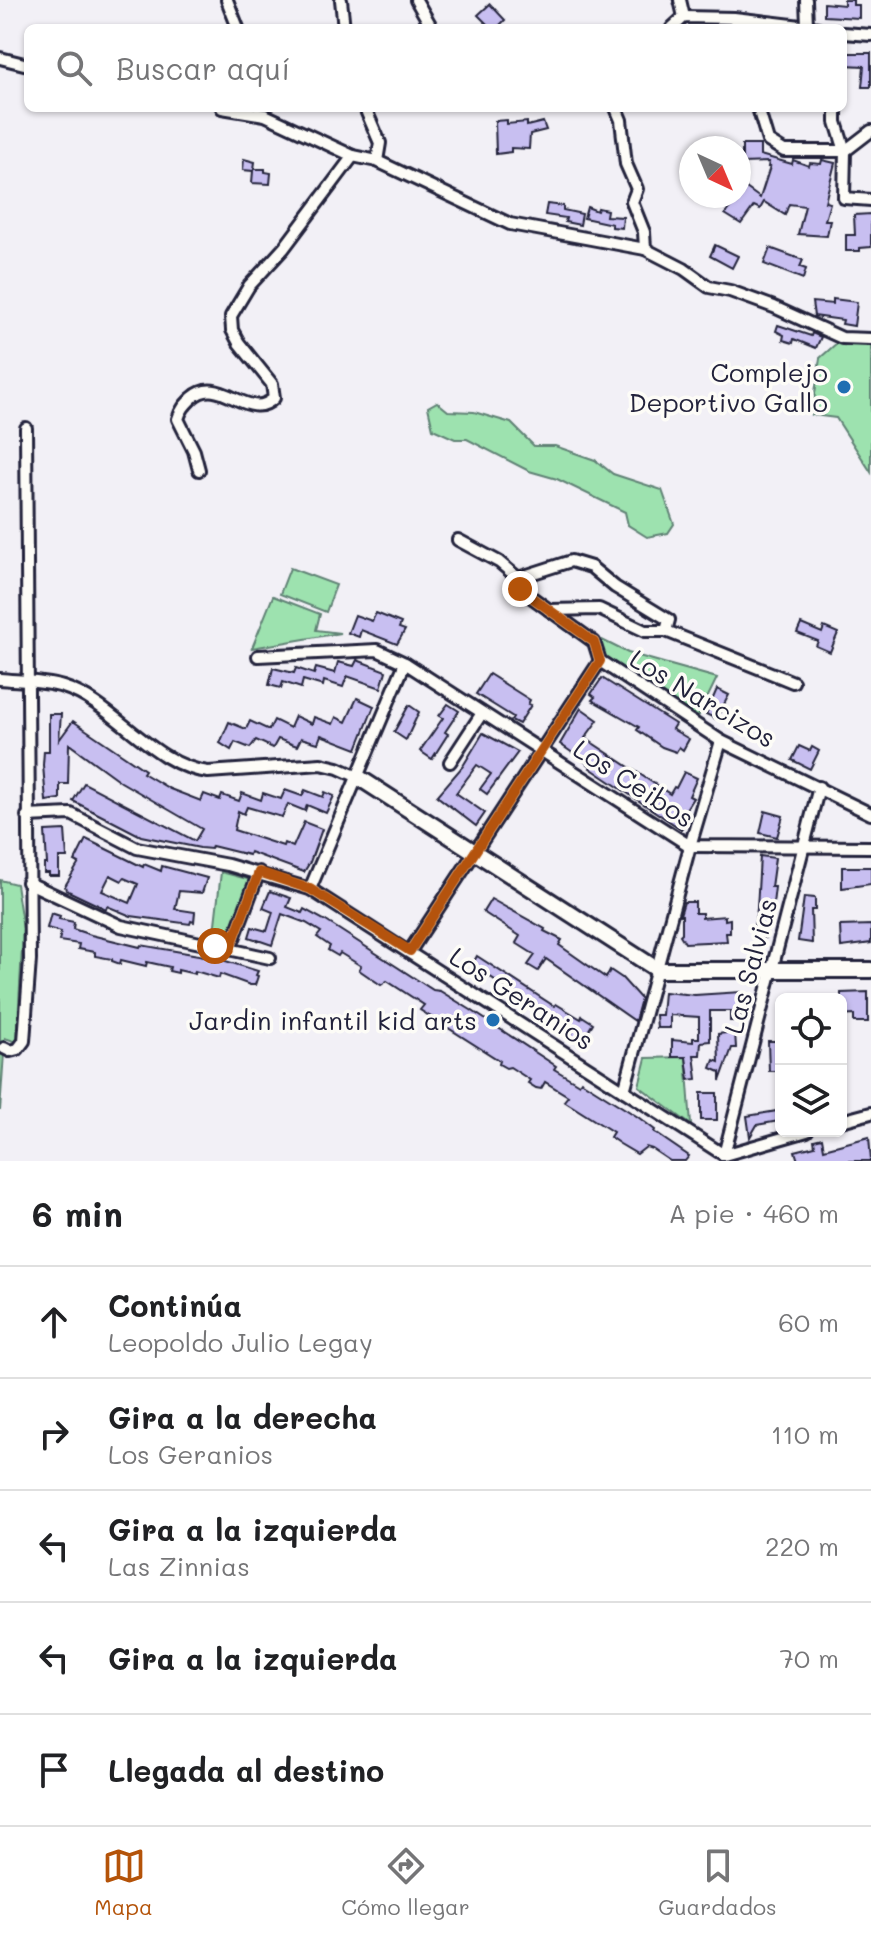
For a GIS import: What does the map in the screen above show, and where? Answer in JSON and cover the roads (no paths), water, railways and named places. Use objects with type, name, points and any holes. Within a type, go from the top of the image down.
[{"type":"street","points":[[227,0],[236,24]]},
{"type":"street","points":[[341,0],[344,24]]},
{"type":"street","points":[[416,0],[430,24]]},
{"type":"street","points":[[680,0],[684,17]]},
{"type":"street","points":[[806,0],[811,24]]},
{"type":"street","points":[[676,24],[684,17],[735,23]]},
{"type":"street","points":[[847,33],[871,35]]},
{"type":"street","points":[[0,58],[24,64]]},
{"type":"street","points":[[252,112],[265,115],[353,156],[377,161],[510,224],[645,249],[684,269],[709,287],[774,307],[842,338],[871,339]]},
{"type":"street","points":[[367,112],[380,143],[377,161]]},
{"type":"street","points":[[618,112],[626,164],[637,189],[632,202],[644,232],[645,249]]},
{"type":"street","points":[[759,112],[766,137],[779,150],[845,151],[871,131]]},
{"type":"street","points":[[836,112],[845,151],[844,198],[871,200]]},
{"type":"street","points":[[199,470],[194,451],[178,419],[181,409],[197,394],[209,390],[221,390],[238,401],[260,405],[268,404],[274,398],[272,384],[232,330],[231,316],[249,286],[284,248],[353,156]]},
{"type":"street","points":[[4,1048],[14,1051],[24,1041],[30,960],[27,882],[26,428]]},
{"type":"street","points":[[410,951],[600,661],[594,642],[520,589],[518,578],[499,562],[458,540]]},
{"type":"street","points":[[518,578],[571,561],[591,567],[615,587],[669,620],[666,631]]},
{"type":"street","points":[[549,610],[599,609],[645,631],[666,631],[793,682]]},
{"type":"street","name":"Los Ceibos","points":[[258,656],[377,650],[405,663],[690,846],[871,847]]},
{"type":"street","name":"Los Narcizos","points":[[600,661],[721,741],[871,814]]},
{"type":"street","points":[[310,889],[405,663]]},
{"type":"street","points":[[0,679],[63,687],[78,694],[176,763],[194,770],[208,772],[321,764],[338,768],[358,777],[658,970],[871,970]]},
{"type":"street","points":[[450,762],[482,713]]},
{"type":"street","points":[[624,1091],[721,741]]},
{"type":"street","name":"Las Salvias","points":[[724,1155],[819,787]]},
{"type":"street","name":"Los Geranios","points":[[27,816],[71,814],[137,848],[259,872],[310,889],[724,1155]]},
{"type":"street","points":[[230,949],[259,872]]},
{"type":"street","points":[[27,882],[121,926],[270,958]]},
{"type":"street","points":[[847,1119],[871,1113]]},
{"type":"street","points":[[724,1155],[786,1137]]},
{"type":"place","name":"Complejo Deportivo Gallo","points":[[844,387]]},
{"type":"place","name":"Jardin infantil kid arts","points":[[493,1020]]}]
